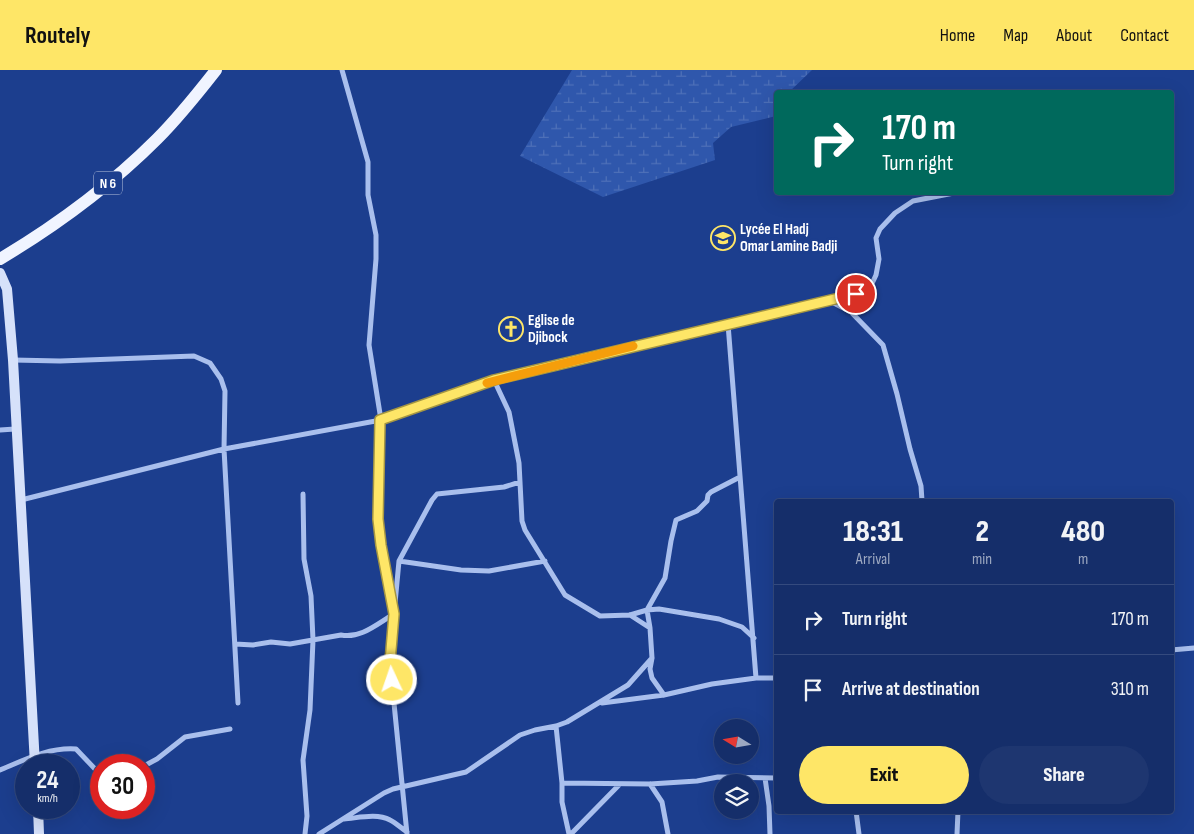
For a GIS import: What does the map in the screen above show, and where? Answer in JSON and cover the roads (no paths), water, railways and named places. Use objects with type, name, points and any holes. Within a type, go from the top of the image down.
[{"type":"main road","name":"N 6","points":[[0,259],[60,221],[130,165],[158,138],[216,70]]},
{"type":"main road","points":[[0,273],[7,289],[13,360],[15,429],[35,754]]},
{"type":"main road","points":[[38,819],[39,834]]},
{"type":"street","points":[[342,70],[368,162],[368,195],[376,235],[376,259],[369,344],[380,420],[378,519],[394,614]]},
{"type":"street","points":[[20,500],[224,449],[380,420],[494,380],[830,301],[869,290],[876,276],[879,259],[876,238],[880,228],[895,213],[914,201],[944,195]]},
{"type":"street","points":[[830,301],[851,312],[883,345],[921,486],[922,499]]},
{"type":"street","points":[[728,324],[756,678]]},
{"type":"street","points":[[13,360],[60,361],[194,356],[210,363],[221,378],[224,391],[224,449],[238,703]]},
{"type":"street","points":[[494,380],[509,412],[519,463],[522,521],[525,530],[566,595],[600,616],[630,615],[659,609],[719,619],[742,627],[754,638]]},
{"type":"street","points":[[0,430],[15,429]]},
{"type":"street","points":[[664,695],[652,678],[650,669],[652,658],[647,610],[665,578],[676,520],[698,511],[707,501],[708,495],[711,492],[740,477]]},
{"type":"street","points":[[407,833],[390,662],[399,562],[437,494],[504,487],[520,482]]},
{"type":"street","points":[[303,494],[304,559],[310,596],[313,640],[310,710],[303,760],[305,834]]},
{"type":"street","points":[[399,562],[462,570],[489,571],[545,561]]},
{"type":"street","points":[[235,644],[254,645],[272,642],[290,644],[341,635],[348,636],[364,632],[394,614]]},
{"type":"street","points":[[630,615],[650,628]]},
{"type":"street","points":[[1174,650],[1194,648]]},
{"type":"street","points":[[319,834],[384,793],[466,772],[520,735],[556,726],[599,704],[628,685],[652,658]]},
{"type":"street","points":[[599,704],[664,695],[712,684],[756,678],[774,678]]},
{"type":"street","points":[[556,726],[562,802],[570,834]]},
{"type":"street","points":[[155,760],[185,737],[230,729]]},
{"type":"street","points":[[48,754],[60,748],[76,748],[90,763]]},
{"type":"street","points":[[0,770],[15,766]]},
{"type":"street","points":[[562,783],[650,784],[697,781],[718,777],[774,778]]},
{"type":"street","points":[[765,778],[770,834]]},
{"type":"street","points":[[570,834],[620,784]]},
{"type":"street","points":[[650,784],[662,802],[668,834]]},
{"type":"street","points":[[857,814],[860,834]]},
{"type":"street","points":[[957,834],[958,814]]},
{"type":"street","points":[[342,820],[374,816],[382,817],[407,833]]},
{"type":"place","name":"Lycée El Hadj Omar Lamine Badji","points":[[723,238]]},
{"type":"place","name":"Eglise de Djibock","points":[[511,329]]}]
